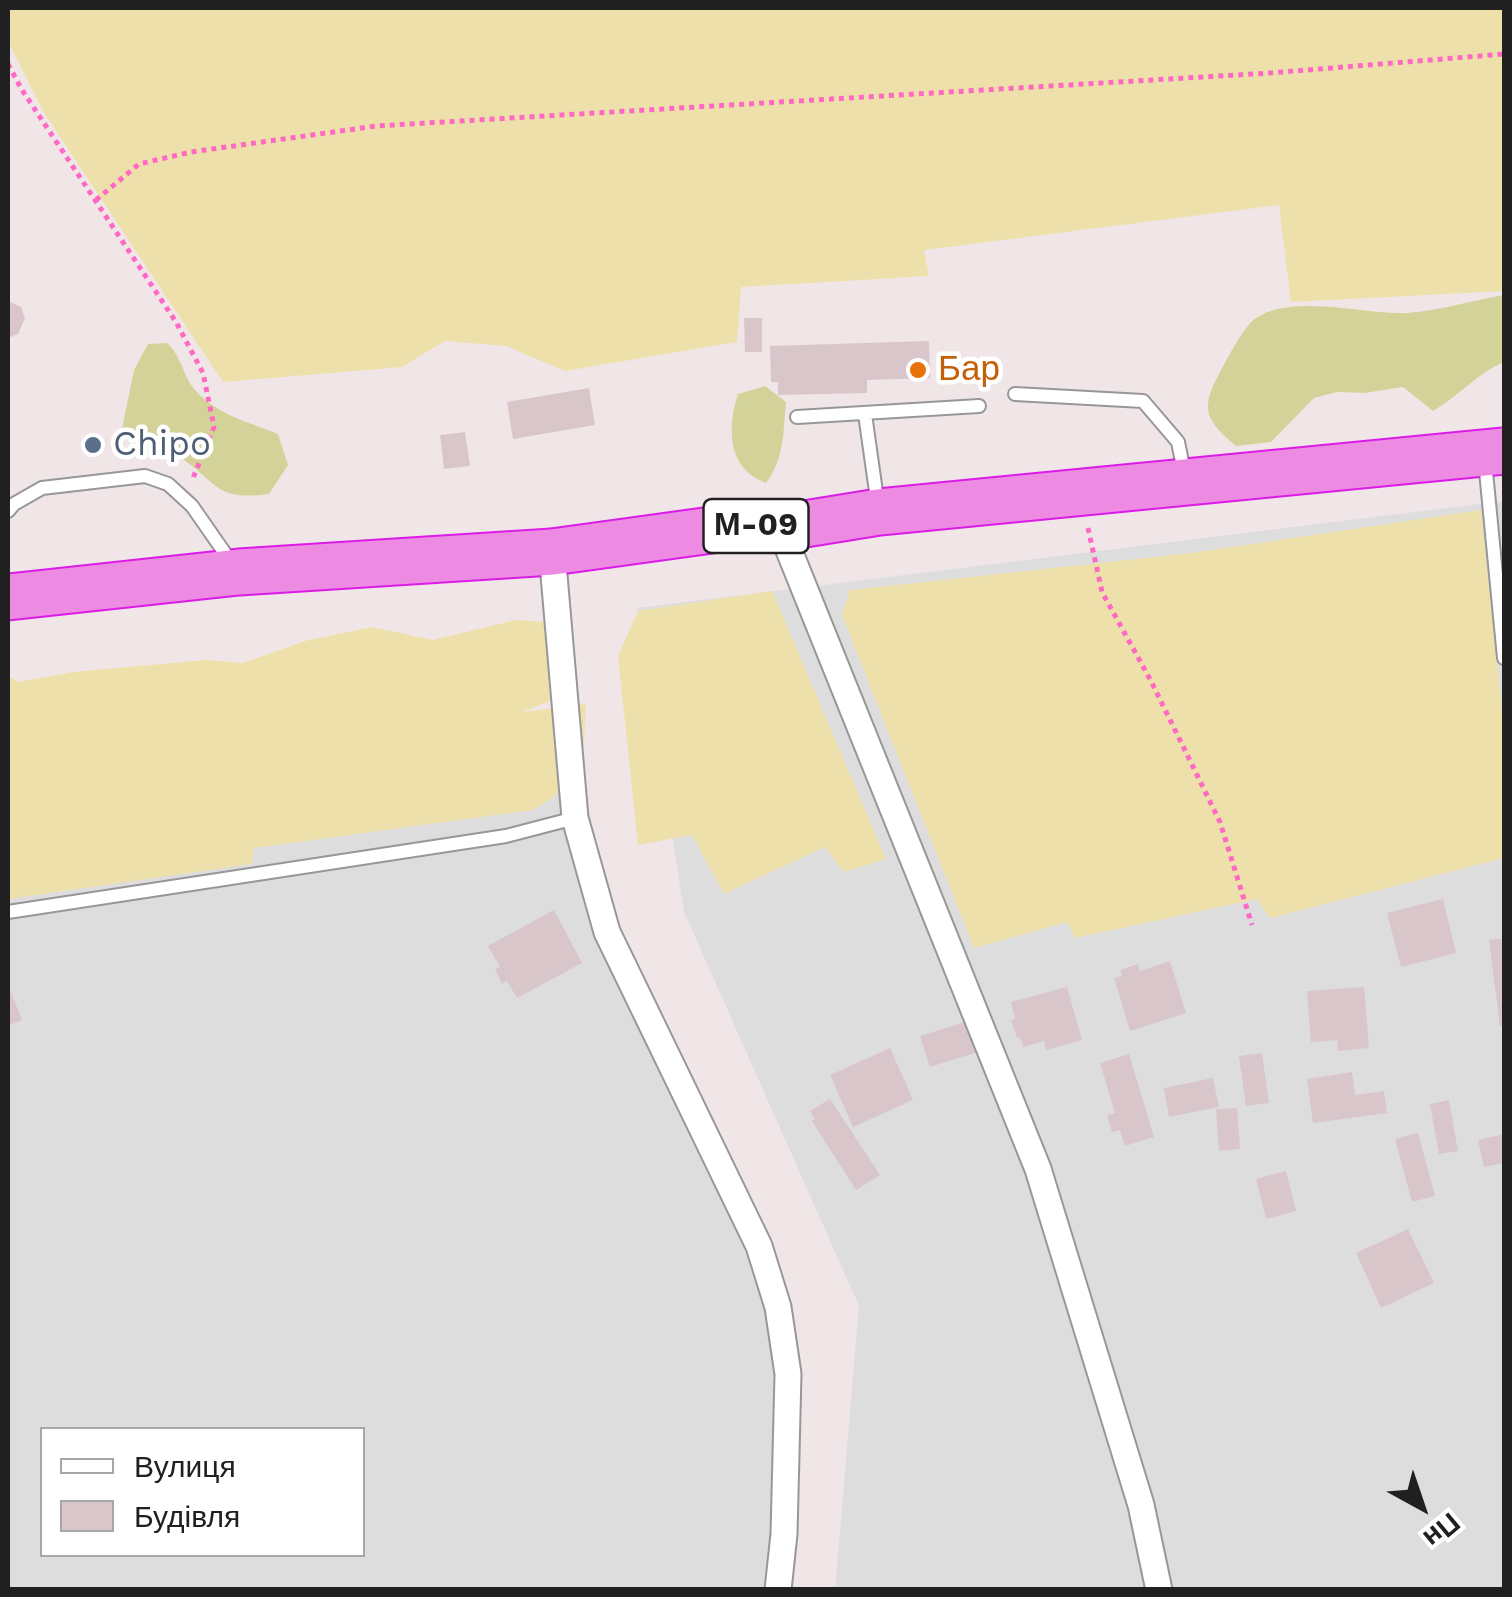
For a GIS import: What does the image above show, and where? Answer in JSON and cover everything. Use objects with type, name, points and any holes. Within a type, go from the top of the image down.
[{"type":"highway","name":"М-09","points":[[8,597],[239,572],[552,552],[748,525],[780,528],[879,512],[1494,452]]},
{"type":"street","points":[[780,528],[1038,1169],[1142,1505],[1159,1590]]},
{"type":"street","points":[[552,552],[575,818],[607,932],[759,1246],[778,1307],[788,1374],[784,1534],[778,1590]]},
{"type":"lane","points":[[1015,394],[1143,401],[1178,442],[1187,482]]},
{"type":"lane","points":[[798,416],[979,406]]},
{"type":"lane","points":[[866,414],[879,512]]},
{"type":"lane","points":[[1494,452],[1504,658]]},
{"type":"lane","points":[[8,511],[42,488],[145,476],[168,484],[182,496],[239,572]]},
{"type":"lane","points":[[8,912],[506,836],[575,818]]},
{"type":"path","points":[[96,200],[139,164],[192,152],[376,126],[660,112],[1504,54]]},
{"type":"path","points":[[8,64],[176,322],[203,373],[214,428],[201,464],[182,496]]},
{"type":"path","points":[[1080,492],[1102,592],[1220,822],[1252,925]]},
{"type":"shaded area","points":[[8,8],[1504,8],[1504,291],[1291,302],[1279,205],[924,250],[929,276],[741,287],[737,342],[565,371],[506,346],[445,341],[402,367],[223,382],[44,113],[8,41]]},
{"type":"shaded area","points":[[1504,501],[1504,1589],[835,1589],[859,1306],[684,912],[637,608]]},
{"type":"shaded area","points":[[1481,510],[1504,730],[1504,858],[1270,918],[1257,899],[1075,938],[1067,922],[974,948],[842,615],[850,590],[1192,553]]},
{"type":"shaded area","points":[[772,591],[886,859],[844,872],[825,847],[724,894],[692,835],[638,845],[618,656],[638,611]]},
{"type":"shaded area","points":[[516,620],[550,622],[571,662],[548,702],[522,712],[586,704],[583,756],[553,798],[532,810],[254,848],[252,864],[8,899],[8,676],[19,682],[72,672],[206,660],[243,663],[305,641],[372,627],[433,640]]},
{"type":"shaded area","points":[[578,767],[623,967],[787,1303],[766,1589],[8,1590],[8,818]]},
{"type":"green space","points":[[1504,295],[1504,362],[1433,411],[1403,387],[1364,393],[1337,392],[1314,398],[1271,442],[1236,446],[1209,415],[1212,388],[1235,345],[1251,322],[1271,311],[1309,306],[1407,313]]},
{"type":"green space","points":[[167,343],[191,385],[204,399],[234,417],[278,434],[288,465],[269,494],[227,492],[173,453],[121,434],[134,370],[148,344]]},
{"type":"green space","points":[[765,386],[786,402],[780,454],[766,483],[753,477],[737,458],[732,433],[738,394]]},
{"type":"building","points":[[8,301],[21,307],[25,318],[18,334],[8,338]]},
{"type":"building","points":[[744,318],[762,318],[762,352],[745,352]]},
{"type":"building","points":[[929,341],[930,378],[867,380],[867,393],[778,395],[778,382],[771,382],[770,346]]},
{"type":"building","points":[[589,388],[595,425],[513,439],[507,402]]},
{"type":"building","points":[[465,432],[470,466],[444,469],[440,435]]},
{"type":"building","points":[[1443,899],[1456,953],[1401,967],[1387,913]]},
{"type":"building","points":[[554,910],[582,963],[517,998],[507,981],[502,984],[495,969],[500,967],[488,946]]},
{"type":"building","points":[[1504,938],[1504,1025],[1500,1026],[1489,940]]},
{"type":"building","points":[[1170,961],[1186,1013],[1130,1031],[1114,978],[1122,976],[1120,970],[1138,964],[1140,971]]},
{"type":"building","points":[[8,985],[22,1020],[8,1026]]},
{"type":"building","points":[[1067,987],[1082,1040],[1046,1050],[1044,1041],[1023,1047],[1011,1020],[1015,1019],[1011,1002]]},
{"type":"building","points":[[1364,987],[1369,1048],[1338,1051],[1337,1040],[1311,1042],[1307,991]]},
{"type":"building","points":[[968,1021],[978,1052],[930,1067],[920,1036]]},
{"type":"building","points":[[890,1048],[913,1100],[853,1127],[830,1075]]},
{"type":"building","points":[[1262,1053],[1269,1103],[1246,1106],[1239,1056]]},
{"type":"building","points":[[1129,1054],[1154,1137],[1125,1146],[1120,1130],[1112,1132],[1107,1115],[1115,1113],[1100,1063]]},
{"type":"building","points":[[1352,1072],[1355,1095],[1384,1091],[1387,1113],[1313,1123],[1307,1079]]},
{"type":"building","points":[[1213,1078],[1219,1107],[1169,1117],[1164,1088]]},
{"type":"building","points":[[830,1099],[880,1175],[856,1190],[812,1121],[815,1119],[810,1111]]},
{"type":"building","points":[[1449,1100],[1458,1151],[1439,1154],[1430,1104]]},
{"type":"building","points":[[1237,1108],[1240,1149],[1219,1151],[1216,1109]]},
{"type":"building","points":[[1418,1133],[1435,1196],[1412,1202],[1395,1139]]},
{"type":"building","points":[[1504,1134],[1504,1163],[1484,1167],[1478,1140]]},
{"type":"building","points":[[1286,1171],[1296,1211],[1266,1219],[1256,1179]]},
{"type":"building","points":[[1408,1229],[1434,1283],[1381,1308],[1356,1253]]},
{"type":"place","name":"Бар","points":[[918,370]]},
{"type":"place","name":"Chipo","points":[[93,445]]}]
